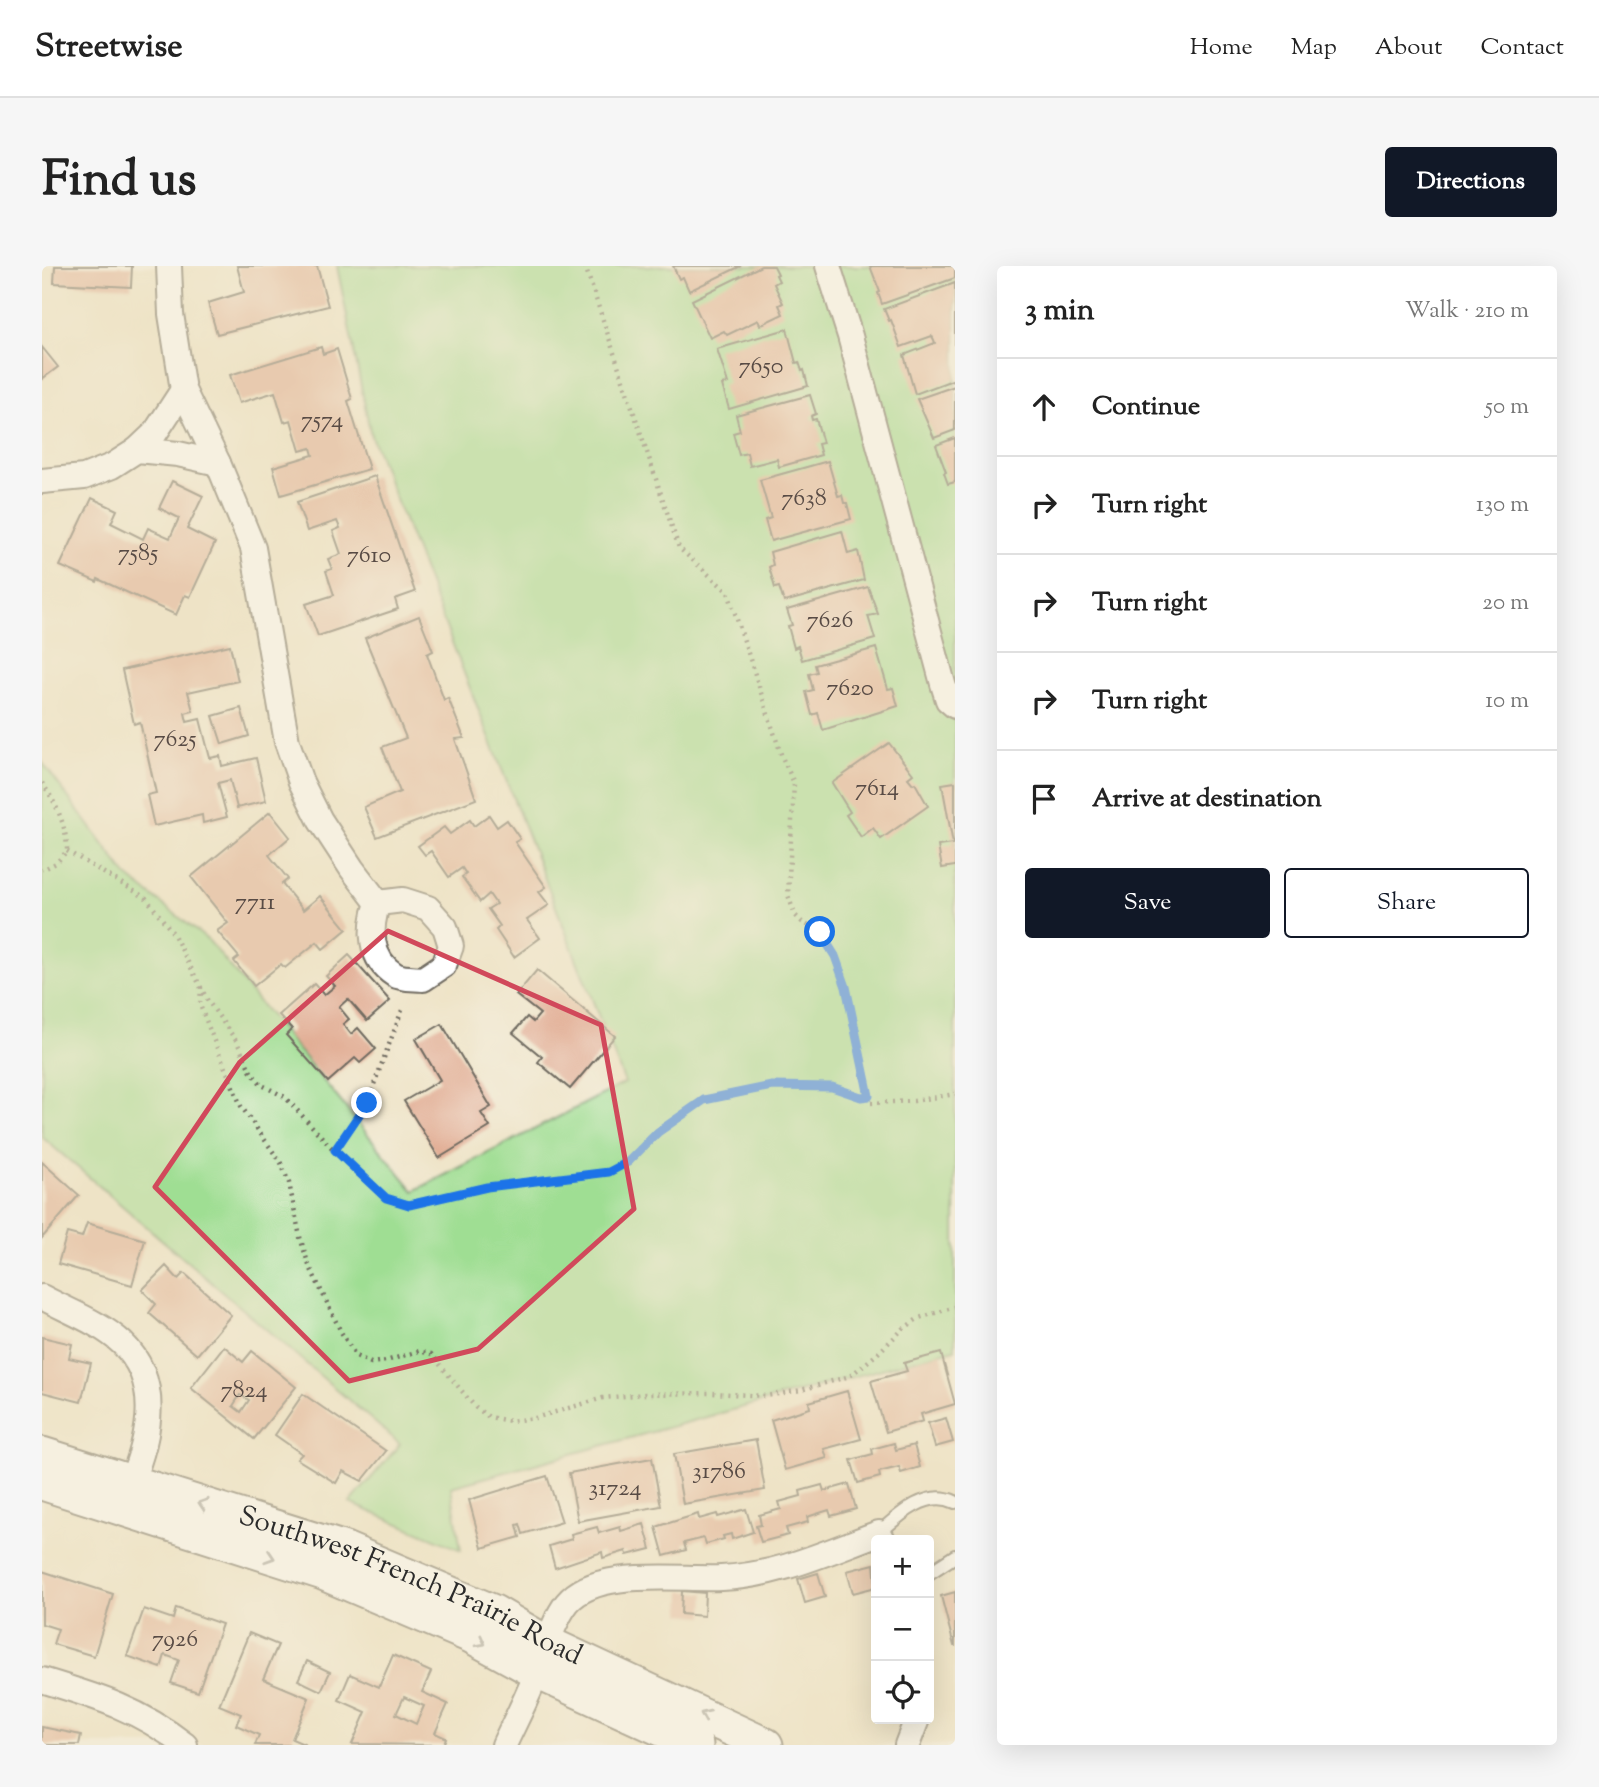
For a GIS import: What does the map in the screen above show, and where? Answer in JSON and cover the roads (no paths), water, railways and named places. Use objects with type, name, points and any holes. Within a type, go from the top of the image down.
[{"type":"street","points":[[169,266],[171,314],[183,390],[218,463],[253,548],[287,742],[301,782],[320,820],[378,904]]},
{"type":"street","points":[[828,266],[850,336],[943,684],[948,700],[955,706]]},
{"type":"street","points":[[42,481],[84,477],[112,466],[137,450],[155,433],[183,390]]},
{"type":"street","points":[[137,450],[178,454],[218,463]]},
{"type":"street","points":[[42,1297],[103,1329],[122,1343],[137,1362],[146,1380],[149,1422],[145,1444],[125,1495]]},
{"type":"street","name":"Southwest French Prairie Road","points":[[42,1454],[125,1495]]},
{"type":"street","name":"Southwest French Prairie Road","points":[[42,1483],[125,1495],[345,1549],[494,1612],[542,1658],[696,1745]]},
{"type":"street","points":[[504,1745],[567,1603],[586,1587],[613,1579],[753,1575],[871,1540]]},
{"type":"street","name":"Southwest French Prairie Road","points":[[542,1658],[766,1745]]},
{"type":"street","points":[[42,1681],[132,1711],[159,1725],[185,1745]]},
{"type":"street","points":[[907,1745],[915,1724]]},
{"type":"lane","points":[[883,1535],[904,1510],[925,1501],[942,1499],[955,1502]]},
{"type":"lane","points":[[934,1570],[955,1556]]}]
